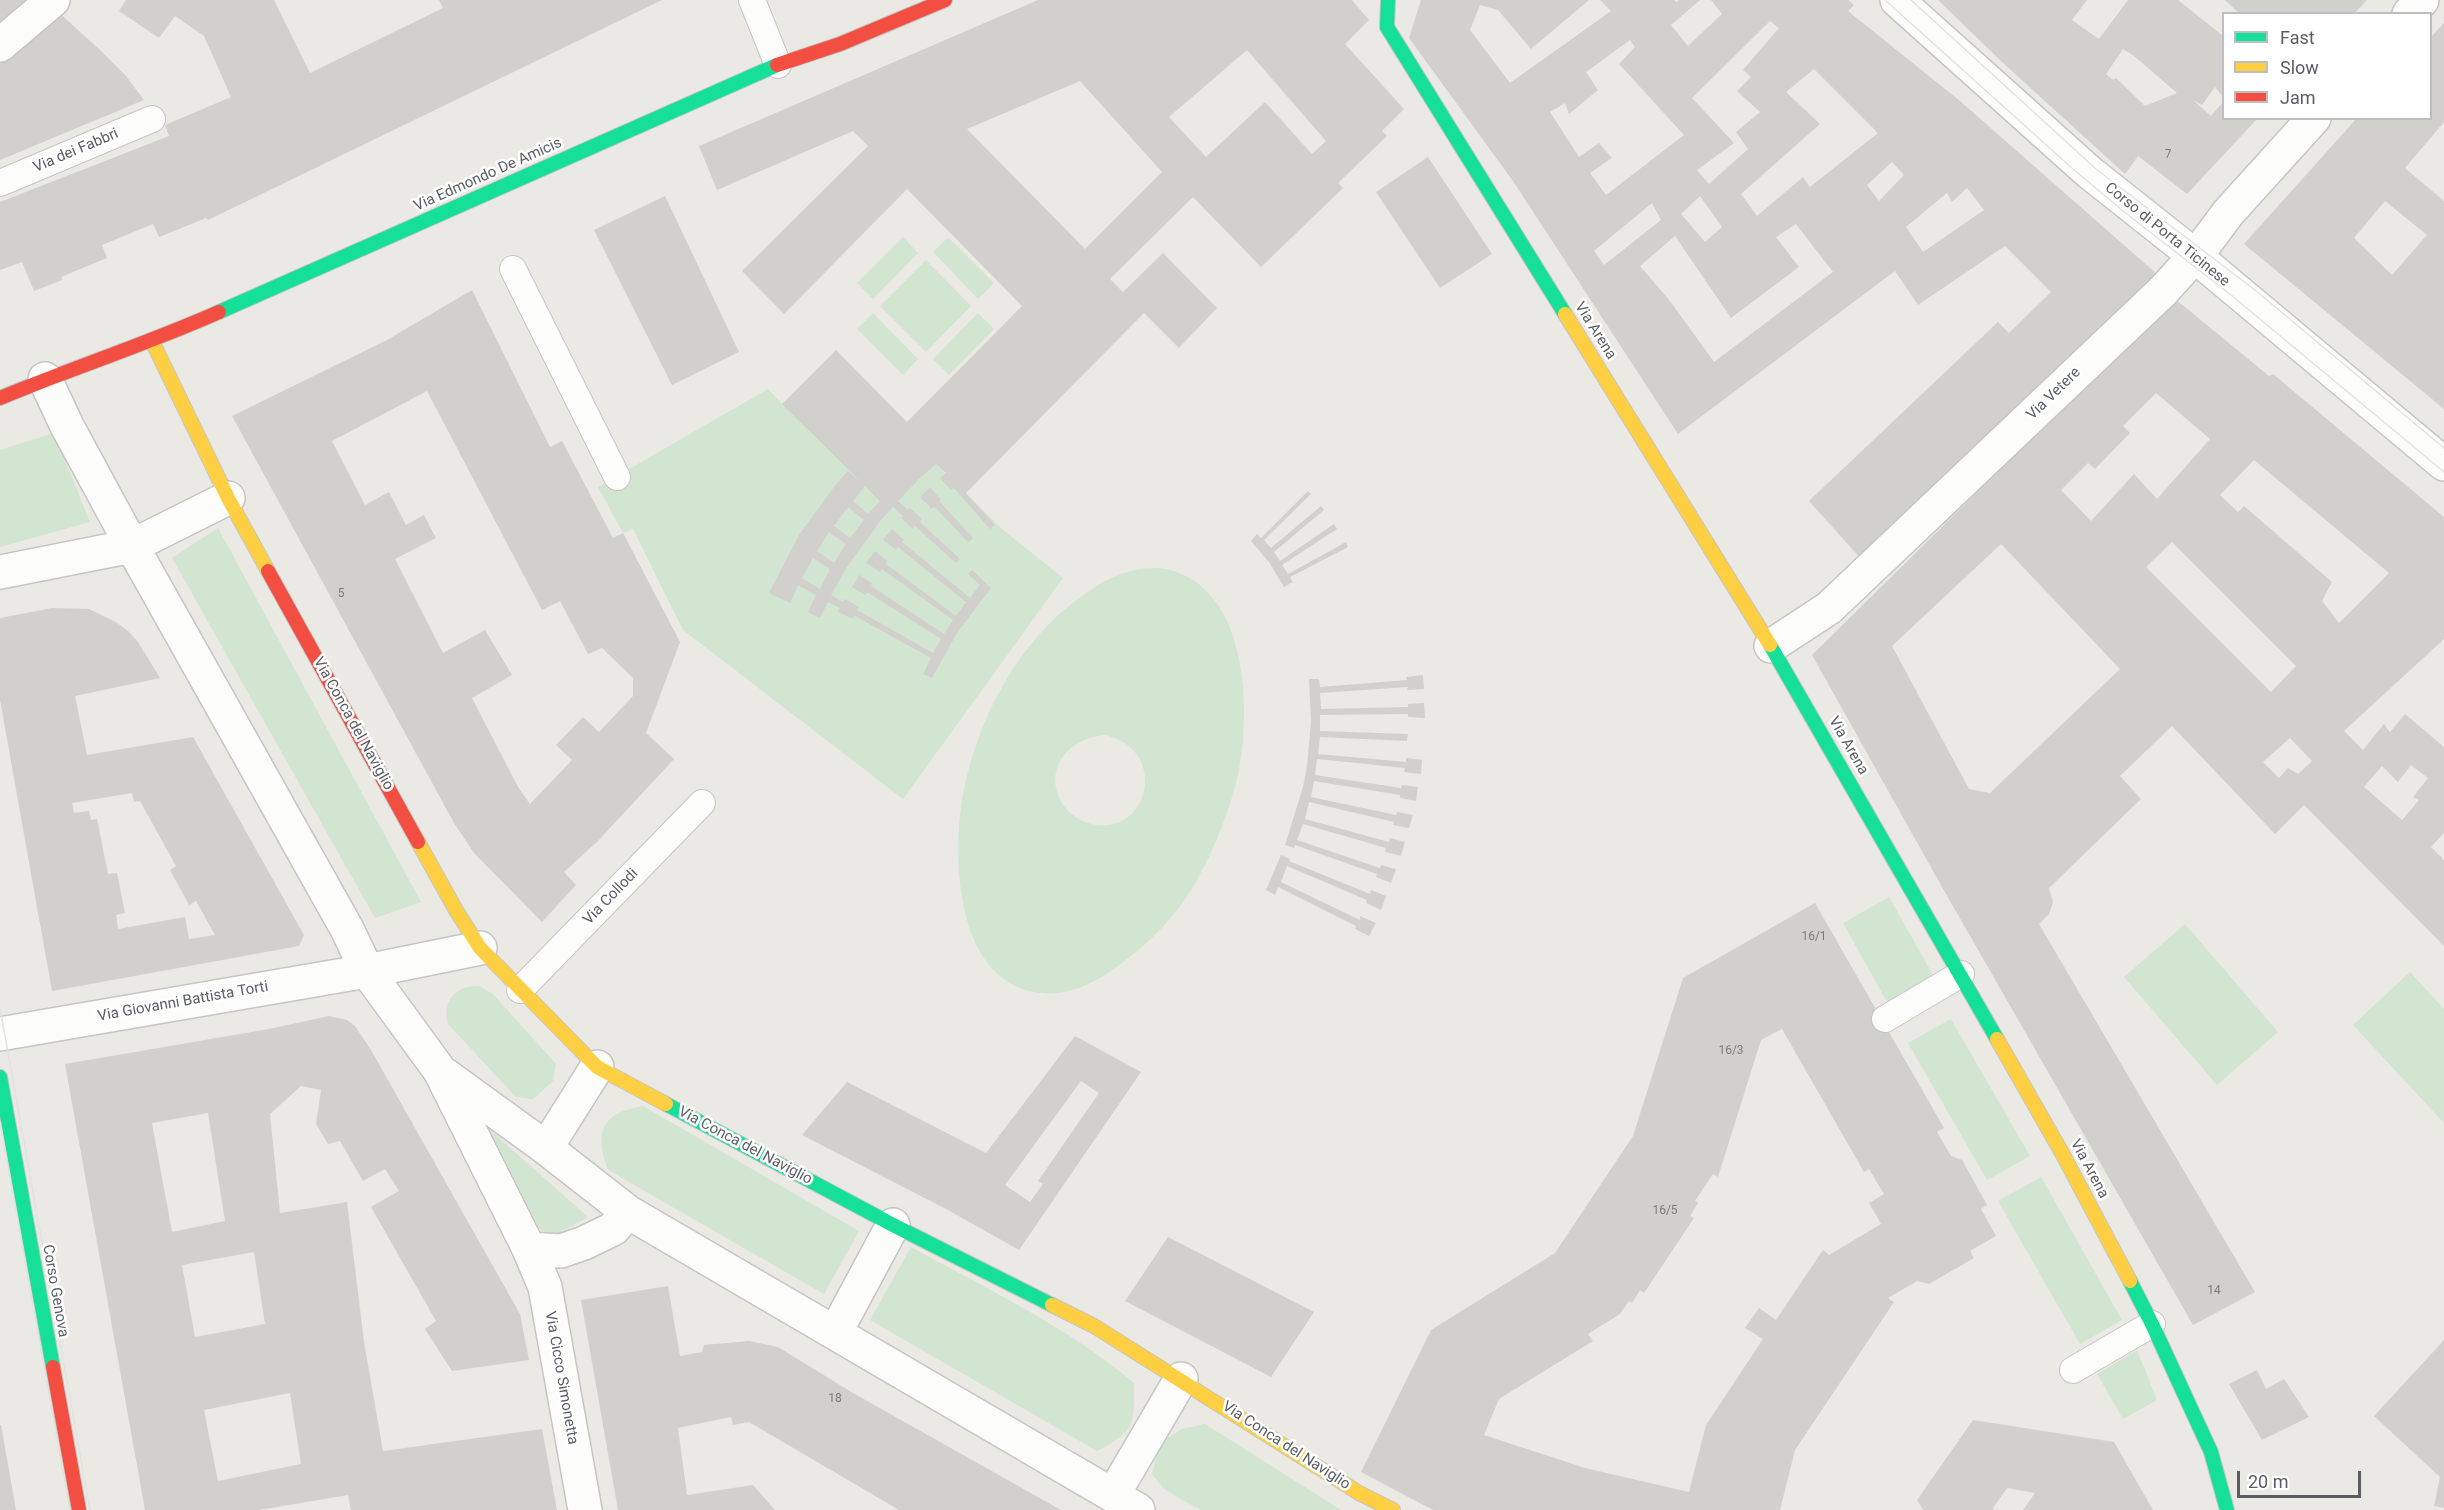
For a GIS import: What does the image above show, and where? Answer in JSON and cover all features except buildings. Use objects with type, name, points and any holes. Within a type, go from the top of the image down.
[{"type":"street","points":[[0,45],[53,0]]},
{"type":"street","name":"Via Edmondo De Amicis","points":[[0,398],[45,379],[152,341],[778,64],[840,44],[945,0]]},
{"type":"street","name":"Via Arena","points":[[1388,0],[1387,27],[1771,646],[2062,1153],[2152,1324],[2211,1452],[2227,1510]]},
{"type":"street","name":"Corso di Porta Ticinese","points":[[1897,0],[2089,172],[2195,256],[2444,464]]},
{"type":"street","points":[[2411,12],[2422,0]]},
{"type":"street","name":"Via Vetere","points":[[1771,646],[1829,608],[2163,291],[2195,256],[2228,213],[2312,120]]},
{"type":"street","name":"Via Conca del Naviglio","points":[[152,341],[228,498],[457,912],[480,948],[597,1067],[893,1225],[1095,1326],[1359,1493],[1393,1510]]},
{"type":"street","points":[[45,379],[67,426],[132,546],[347,929],[367,970],[440,1071],[529,1249],[561,1251],[584,1243],[613,1229],[628,1212]]},
{"type":"street","points":[[0,572],[132,546],[228,498]]},
{"type":"street","points":[[367,970],[480,948]]},
{"type":"street","name":"Via Giovanni Battista Torti","points":[[0,1034],[367,970]]},
{"type":"street","points":[[546,1148],[597,1067]]},
{"type":"street","points":[[440,1071],[546,1148],[628,1212],[1126,1502],[1181,1379]]},
{"type":"street","name":"Corso Genova","points":[[0,1077],[79,1510]]},
{"type":"street","points":[[835,1333],[893,1225]]},
{"type":"street","name":"Via Cicco Simonetta","points":[[529,1249],[545,1287],[585,1510]]},
{"type":"lane","points":[[752,0],[778,64]]},
{"type":"lane","name":"Via dei Fabbri","points":[[0,183],[152,119]]},
{"type":"lane","points":[[513,270],[617,477]]},
{"type":"lane","name":"Via Collodi","points":[[520,990],[702,803]]},
{"type":"lane","points":[[1885,1019],[1961,974]]},
{"type":"lane","points":[[2073,1370],[2152,1324]]},
{"type":"green space","points":[[903,237],[918,253],[873,299],[857,283]]},
{"type":"green space","points":[[948,237],[994,283],[978,299],[933,252]]},
{"type":"green space","points":[[926,260],[971,306],[926,352],[880,306]]},
{"type":"green space","points":[[873,313],[918,359],[903,375],[857,329]]},
{"type":"green space","points":[[978,313],[994,329],[949,375],[933,359]]},
{"type":"green space","points":[[768,389],[782,404],[925,453],[1002,529],[1063,578],[903,799],[683,630],[633,529],[623,533],[598,487]]},
{"type":"green space","points":[[54,433],[90,522],[0,547],[0,450]]},
{"type":"green space","points":[[218,528],[421,902],[375,918],[172,558]]},
{"type":"green space","points":[[1148,568],[1159,568],[1188,577],[1210,595],[1226,619],[1236,648],[1242,680],[1244,712],[1243,743],[1236,784],[1222,826],[1204,867],[1181,905],[1152,938],[1109,973],[1089,984],[1057,993],[1034,992],[1008,982],[988,963],[974,939],[965,911],[958,849],[963,794],[969,767],[994,701],[1017,663],[1036,638],[1070,605],[1100,584],[1118,575]],"holes":[[[1105,735],[1125,743],[1138,757],[1145,773],[1144,790],[1139,805],[1128,818],[1111,824],[1091,824],[1076,817],[1064,806],[1055,781],[1062,758],[1079,742],[1091,737]]]},
{"type":"green space","points":[[1889,897],[1933,975],[1887,1002],[1843,923]]},
{"type":"green space","points":[[2185,924],[2278,1032],[2217,1085],[2124,977]]},
{"type":"green space","points":[[2410,972],[2444,1009],[2444,1123],[2353,1025]]},
{"type":"green space","points":[[479,986],[493,994],[556,1064],[553,1081],[533,1099],[516,1097],[448,1024],[447,1008],[452,996],[463,988]]},
{"type":"green space","points":[[1951,1019],[2030,1156],[1987,1180],[1908,1043]]},
{"type":"green space","points":[[643,1106],[859,1231],[824,1294],[608,1170],[602,1145],[604,1126],[618,1114]]},
{"type":"green space","points":[[473,1115],[588,1217],[554,1236],[532,1225]]},
{"type":"green space","points":[[2041,1177],[2122,1320],[2080,1344],[1998,1201]]},
{"type":"green space","points":[[911,1247],[1054,1326],[1134,1383],[1133,1417],[1126,1432],[1097,1451],[870,1320]]},
{"type":"green space","points":[[2137,1350],[2157,1400],[2123,1419],[2097,1374]]},
{"type":"green space","points":[[1205,1424],[1341,1510],[1200,1510],[1164,1489],[1152,1474],[1160,1443],[1182,1429]]},
{"type":"tram line","points":[[1885,0],[2073,169],[2231,295],[2444,472]]},
{"type":"tram line","points":[[1911,0],[2096,169],[2255,290],[2444,448]]},
{"type":"tram line","points":[[0,1008],[90,1510]]},
{"type":"tram line","points":[[0,1121],[70,1510]]},
{"type":"traffic: fast","points":[[1388,0],[1387,27],[1565,314]]},
{"type":"traffic: fast","points":[[219,312],[777,65]]},
{"type":"traffic: fast","points":[[1770,645],[1997,1039]]},
{"type":"traffic: fast","points":[[0,1077],[53,1367]]},
{"type":"traffic: fast","points":[[666,1104],[893,1225],[1052,1305]]},
{"type":"traffic: fast","points":[[2130,1281],[2211,1452],[2227,1510]]},
{"type":"traffic: slow","points":[[1565,314],[1770,645]]},
{"type":"traffic: slow","points":[[152,341],[228,498],[268,571]]},
{"type":"traffic: slow","points":[[418,842],[480,948],[597,1067],[666,1104]]},
{"type":"traffic: slow","points":[[1997,1039],[2062,1153],[2130,1281]]},
{"type":"traffic: slow","points":[[1052,1305],[1094,1326],[1359,1493],[1393,1510]]},
{"type":"traffic: jam","points":[[777,65],[840,44],[945,0]]},
{"type":"traffic: jam","points":[[0,398],[219,312]]},
{"type":"traffic: jam","points":[[268,571],[418,842]]},
{"type":"traffic: jam","points":[[53,1367],[79,1510]]}]
